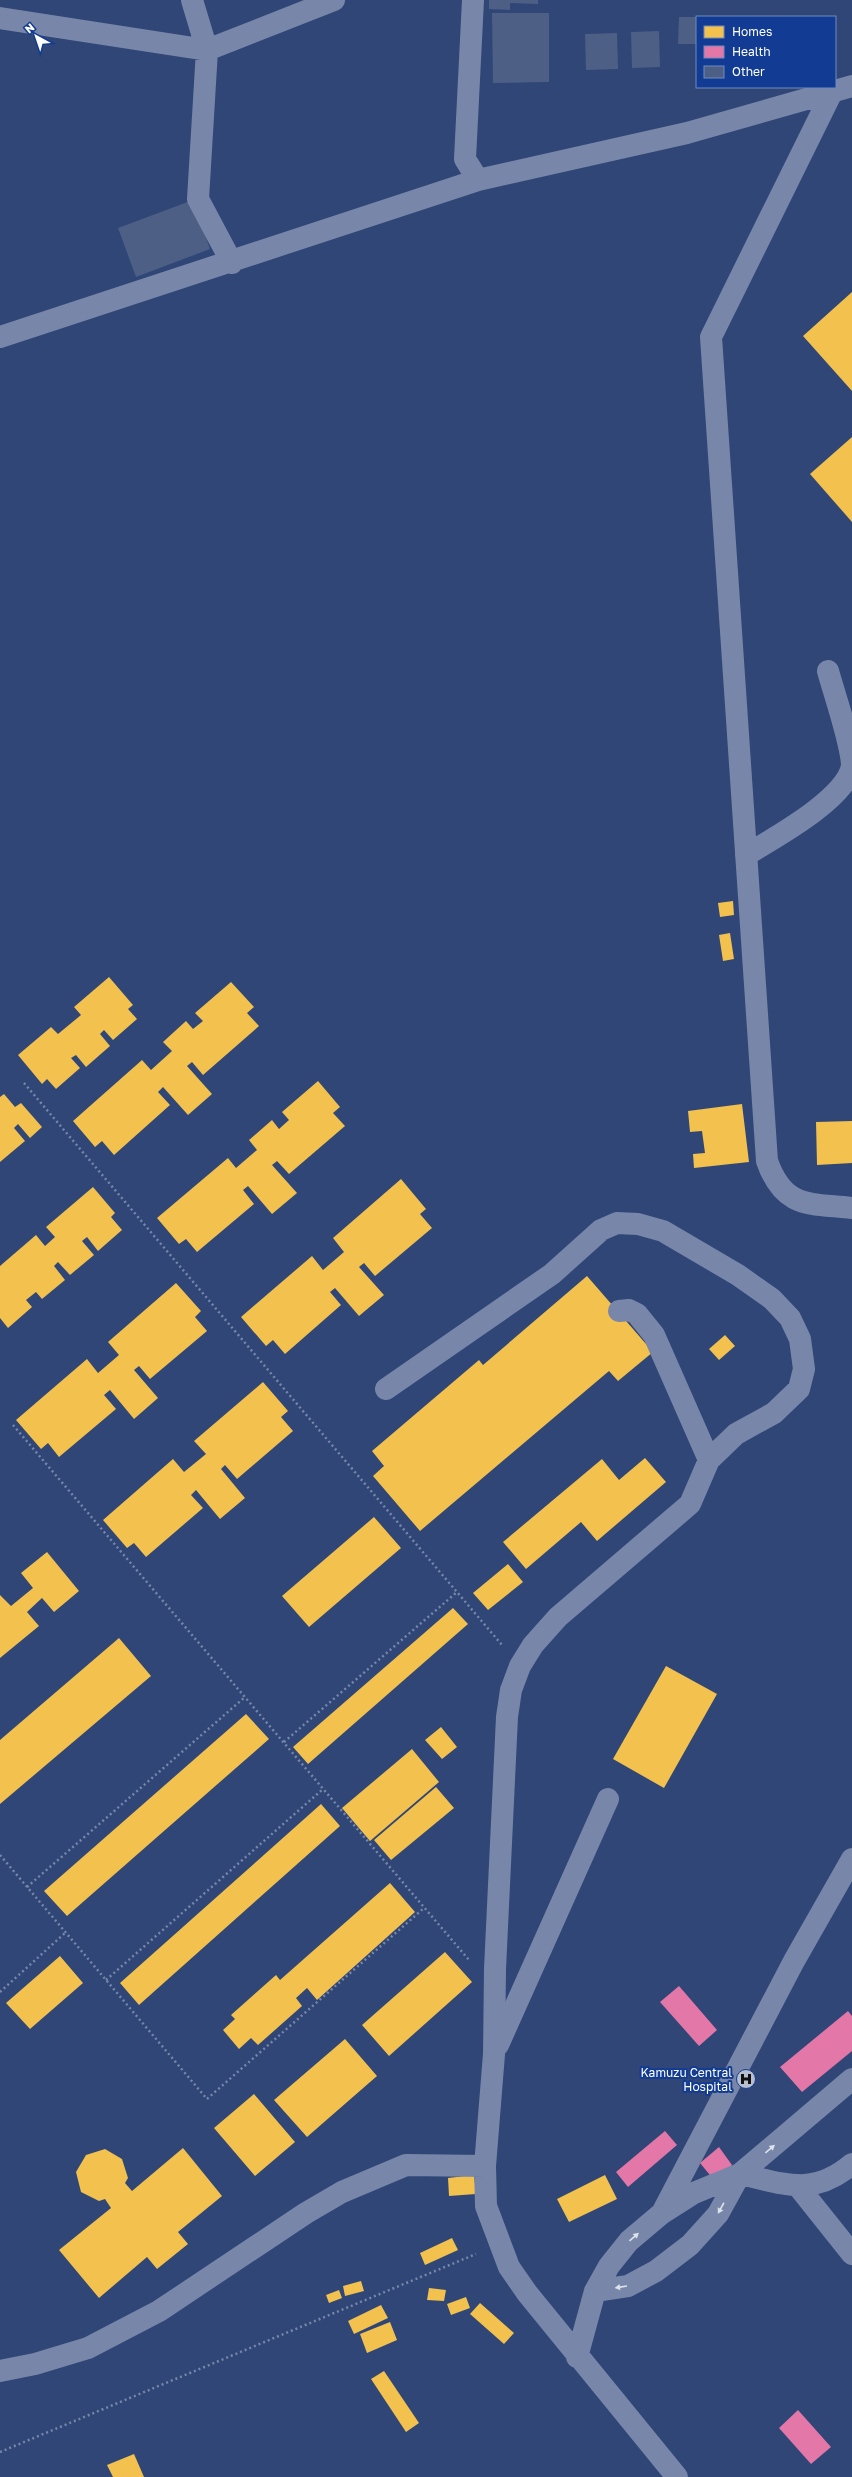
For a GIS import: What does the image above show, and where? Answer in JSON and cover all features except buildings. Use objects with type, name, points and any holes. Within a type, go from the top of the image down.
[{"type":"street","points":[[192,0],[207,50],[198,199],[232,263]]},
{"type":"street","points":[[0,18],[207,50],[334,0]]},
{"type":"street","points":[[473,0],[465,159],[478,180]]},
{"type":"street","points":[[0,337],[232,263],[478,180],[687,133],[842,88]]},
{"type":"street","points":[[842,88],[711,338],[767,1161],[773,1179],[787,1194],[799,1202],[852,1208]]},
{"type":"street","points":[[746,855],[801,822],[844,785],[852,766],[850,746],[828,671]]},
{"type":"street","points":[[386,1389],[552,1274],[601,1230],[617,1223],[638,1224],[663,1231],[738,1275],[772,1299],[790,1318],[800,1339],[804,1369],[799,1389],[774,1413],[736,1434],[709,1460],[690,1504],[558,1617],[533,1645],[520,1666],[511,1690],[507,1717],[495,1969],[494,2054],[485,2166],[486,2206],[509,2267],[527,2294],[577,2357],[677,2477]]},
{"type":"street","points":[[619,1311],[629,1310],[637,1314],[654,1335],[709,1460]]},
{"type":"street","points":[[494,2054],[608,1799]]},
{"type":"street","points":[[661,2214],[794,1961],[852,1859]]},
{"type":"street","points":[[577,2357],[595,2291],[609,2266],[629,2241],[661,2214],[694,2194],[740,2174],[852,2079]]},
{"type":"street","points":[[740,2174],[797,2185],[813,2186],[839,2175],[852,2164]]},
{"type":"street","points":[[0,2371],[35,2364],[88,2348],[160,2311],[306,2213],[342,2192],[406,2165],[485,2166]]},
{"type":"street","points":[[595,2291],[628,2286],[656,2271],[690,2245],[718,2214],[740,2174]]},
{"type":"street","points":[[797,2185],[852,2254]]},
{"type":"path","points":[[24,1083],[520,1666]]},
{"type":"path","points":[[13,1425],[477,1970],[495,1969]]},
{"type":"path","points":[[284,1742],[457,1592]]},
{"type":"path","points":[[27,1887],[245,1697]]},
{"type":"path","points":[[106,1980],[323,1789]]},
{"type":"path","points":[[0,1855],[207,2099],[424,1908]]},
{"type":"path","points":[[0,1992],[65,1933]]},
{"type":"path","points":[[0,2452],[500,2245]]},
{"type":"place","name":"Kamuzu Central Hospital","points":[[746,2079]]}]
